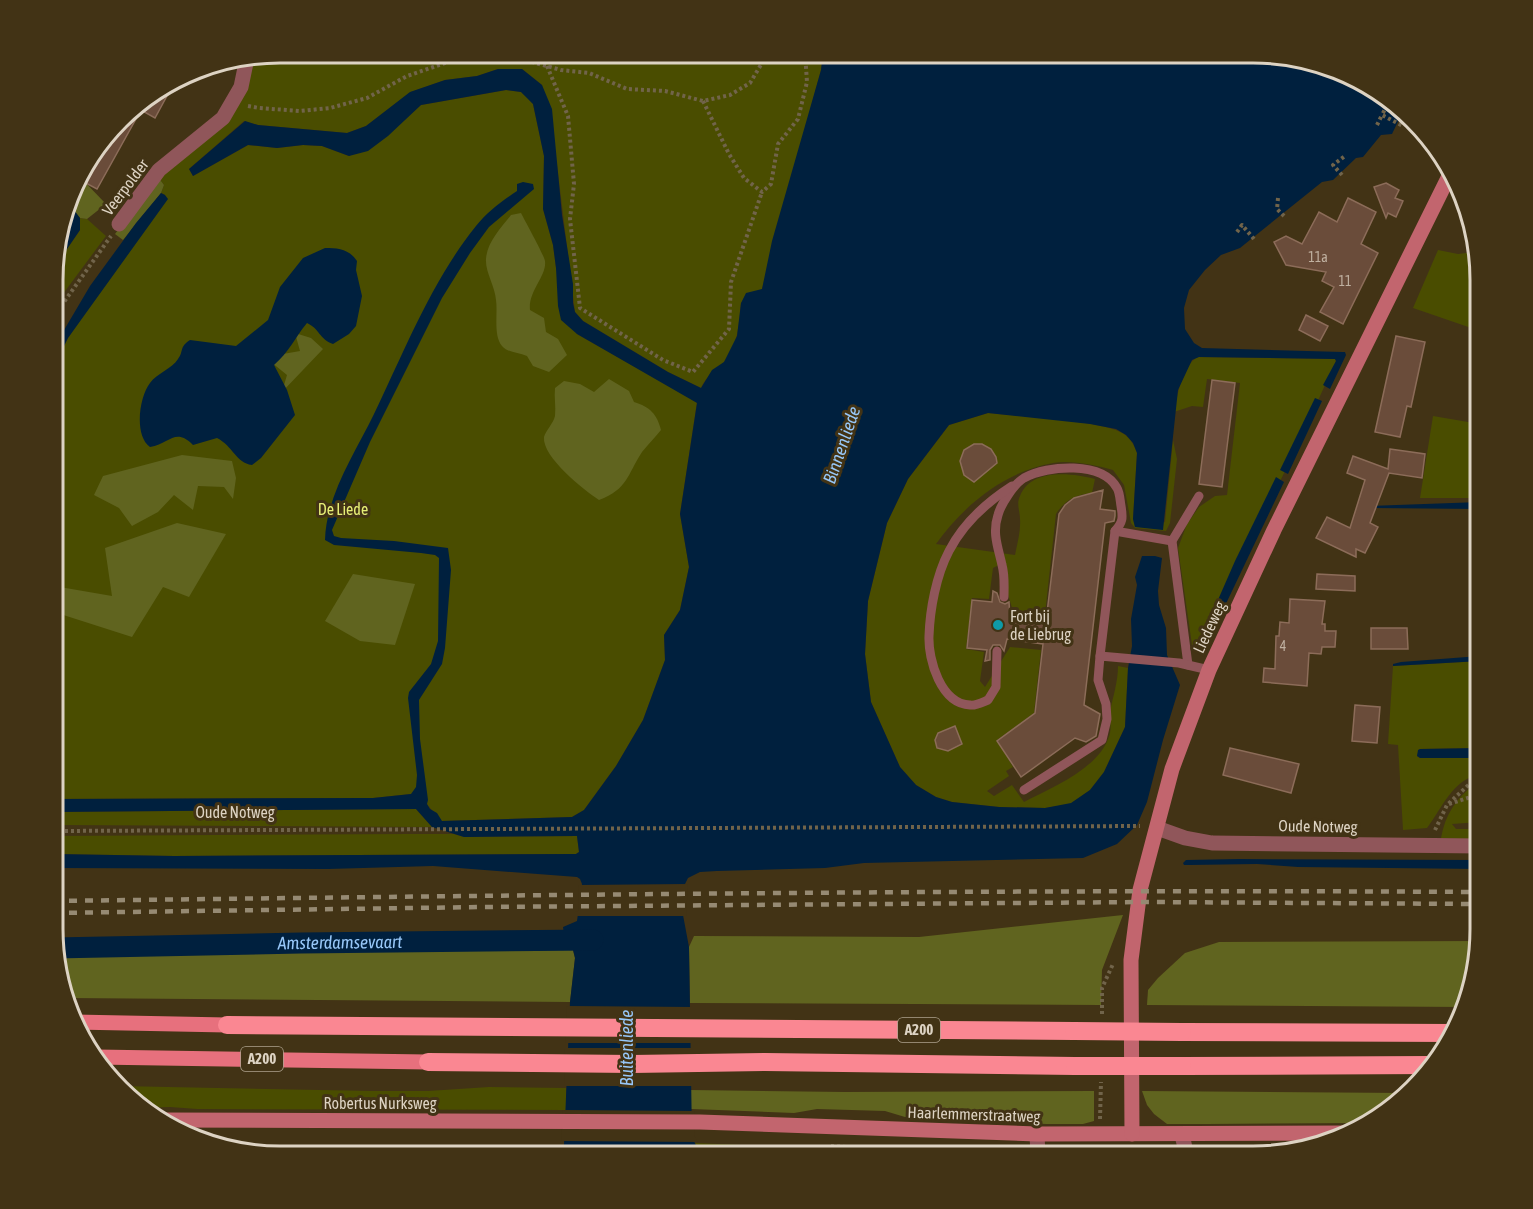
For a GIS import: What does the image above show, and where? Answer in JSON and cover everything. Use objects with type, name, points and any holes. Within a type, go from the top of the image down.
[{"type":"highway","name":"A200","points":[[227,1025],[499,1029],[1444,1033]]},
{"type":"highway","name":"A200","points":[[428,1062],[632,1064],[765,1062],[1075,1066],[1422,1065]]},
{"type":"main road","name":"Liedeweg","points":[[1132,1134],[1131,960],[1150,827],[1209,670],[1274,530],[1446,181]]},
{"type":"main road","name":"A200","points":[[84,1022],[227,1025]]},
{"type":"main road","name":"A200","points":[[105,1057],[428,1062]]},
{"type":"main road","name":"Robertus Nurksweg","points":[[177,1120],[598,1121]]},
{"type":"main road","name":"Haarlemmerstraatweg","points":[[598,1121],[700,1122],[1037,1134],[1328,1133]]},
{"type":"street","name":"Veerpolder","points":[[119,224],[159,170],[223,118],[241,87],[245,66]]},
{"type":"street","name":"Oude Notweg","points":[[1150,827],[1185,838],[1212,843],[1470,846]]},
{"type":"street","points":[[1037,1134],[1038,1146]]},
{"type":"street","points":[[1182,1134],[1185,1146]]},
{"type":"lane","points":[[997,651],[996,687],[988,700],[971,706],[959,702],[942,689],[935,672],[928,639],[932,607],[945,561],[962,530],[1004,491],[1022,479],[1044,470],[1078,468],[1103,474],[1118,489],[1122,517],[1122,524],[1115,531],[1098,680],[1106,704],[1106,730],[1102,740],[1024,790]]},
{"type":"lane","points":[[1004,597],[1005,580],[994,535],[998,514],[1022,479]]},
{"type":"lane","points":[[1183,664],[1172,541],[1199,496]]},
{"type":"lane","points":[[1115,531],[1172,541]]},
{"type":"lane","points":[[1100,656],[1183,664],[1209,670]]},
{"type":"path","points":[[233,102],[259,108],[300,111],[330,108],[367,98],[407,76],[445,63]]},
{"type":"path","points":[[536,63],[589,74],[627,89],[665,91],[703,101],[730,95],[750,83],[762,63]]},
{"type":"path","points":[[547,66],[568,116],[574,184],[570,219],[580,308],[663,360],[693,372],[729,329],[731,282],[762,192],[771,184],[778,144],[798,119],[807,82],[806,63]]},
{"type":"path","points":[[703,101],[729,154],[744,178],[762,192]]},
{"type":"path","points":[[1377,125],[1385,108]]},
{"type":"path","points":[[1382,115],[1403,126]]},
{"type":"path","points":[[1342,175],[1333,165],[1345,156]]},
{"type":"path","points":[[1278,198],[1276,209],[1284,216]]},
{"type":"path","points":[[1237,231],[1246,220]]},
{"type":"path","name":"Veerpolder","points":[[63,303],[119,224]]},
{"type":"path","points":[[1242,225],[1254,239]]},
{"type":"path","points":[[1434,830],[1447,805],[1470,784]]},
{"type":"path","points":[[1447,805],[1470,797]]},
{"type":"path","name":"Oude Notweg","points":[[63,831],[1150,827]]},
{"type":"green space","name":"De Liede","points":[[265,63],[822,63],[762,289],[741,303],[737,335],[732,350],[723,363],[705,380],[701,388],[668,372],[583,321],[575,312],[557,165],[542,85],[522,69],[498,69],[477,76],[445,80],[411,92],[366,126],[347,133],[258,125],[244,121],[189,169],[193,176],[248,145],[277,148],[303,145],[322,146],[349,156],[398,125],[421,105],[506,90],[521,92],[533,104],[544,156],[543,209],[553,245],[556,268],[577,334],[697,402],[680,514],[689,567],[680,610],[664,635],[665,660],[643,720],[616,766],[584,810],[572,817],[441,821],[426,803],[411,794],[373,798],[63,799],[63,348],[165,195],[161,193],[164,185],[158,177],[217,129],[245,66]]},
{"type":"green space","points":[[158,177],[164,185],[161,193],[123,240],[115,234]]},
{"type":"green space","points":[[86,183],[106,204],[87,219],[80,218],[74,210]]},
{"type":"green space","points":[[521,213],[545,261],[545,267],[532,296],[530,310],[544,318],[546,332],[558,339],[567,355],[549,372],[533,366],[527,356],[504,348],[498,336],[496,300],[487,269],[487,253],[495,235],[511,215]]},
{"type":"green space","points":[[80,218],[87,219],[106,236],[63,294],[65,252],[80,230]]},
{"type":"green space","points":[[1438,250],[1458,254],[1468,253],[1470,328],[1413,308]]},
{"type":"green space","points":[[295,333],[311,338],[323,349],[282,392],[287,375],[271,362],[283,354],[300,351]]},
{"type":"green space","points":[[1198,357],[1335,359],[1336,361],[1199,653],[1193,652],[1178,548],[1187,524],[1199,507],[1215,496],[1227,495],[1240,383],[1207,379],[1203,407],[1192,406],[1174,412],[1179,389],[1188,366]]},
{"type":"green space","points":[[609,379],[629,391],[634,402],[652,412],[661,430],[642,452],[621,486],[609,496],[599,500],[574,481],[557,463],[545,445],[544,437],[555,416],[555,388],[564,381],[580,384],[594,392]]},
{"type":"green space","points":[[988,413],[1080,422],[1114,429],[1124,434],[1132,442],[1137,453],[1133,519],[1135,527],[1165,522],[1173,440],[1177,459],[1170,523],[1166,531],[1135,528],[1131,523],[1124,485],[1113,470],[1083,463],[1060,462],[1035,467],[1002,482],[959,516],[936,544],[1015,555],[1020,528],[1018,502],[1025,487],[1042,477],[1053,475],[1075,475],[1095,479],[1092,493],[1071,499],[1056,514],[1045,614],[1013,611],[999,565],[993,568],[989,599],[972,598],[966,649],[984,652],[980,681],[985,687],[1010,647],[1041,650],[1034,713],[997,740],[1013,767],[1006,771],[1009,776],[987,791],[994,796],[1012,785],[1024,802],[1060,784],[1084,768],[1102,750],[1110,731],[1110,712],[1118,666],[1128,668],[1125,727],[1104,772],[1090,790],[1071,804],[1045,808],[999,807],[952,802],[936,797],[916,785],[900,767],[871,702],[865,654],[868,601],[887,523],[908,479],[949,425]]},
{"type":"green space","points":[[1433,416],[1470,422],[1470,498],[1420,498]]},
{"type":"green space","points":[[182,455],[232,461],[236,478],[233,499],[224,487],[198,486],[193,510],[174,495],[158,512],[132,526],[119,508],[94,495],[103,476]]},
{"type":"green space","points":[[177,523],[226,534],[189,597],[163,587],[132,637],[63,615],[63,588],[112,596],[105,548]]},
{"type":"green space","points":[[353,574],[415,584],[395,645],[360,641],[325,621]]},
{"type":"green space","points":[[1470,662],[1470,748],[1420,749],[1417,756],[1420,758],[1470,758],[1470,777],[1455,788],[1427,828],[1403,830],[1398,745],[1388,744],[1393,666]]},
{"type":"green space","points":[[1470,788],[1470,823],[1452,824],[1456,829],[1470,829],[1470,839],[1441,838],[1445,822],[1462,795]]},
{"type":"green space","points":[[416,809],[432,827],[63,825],[63,812]]},
{"type":"green space","points":[[454,834],[464,837],[577,836],[579,852],[576,854],[174,856],[63,854],[63,836]]},
{"type":"green space","points":[[1123,915],[1102,970],[1101,1005],[690,1003],[689,947],[694,936],[919,937]]},
{"type":"green space","points":[[1470,941],[1470,944],[1466,972],[1456,1007],[1147,1005],[1148,990],[1185,953],[1219,942]]},
{"type":"green space","points":[[570,948],[575,958],[570,1002],[74,998],[65,955]]},
{"type":"green space","points":[[130,1086],[372,1091],[428,1091],[489,1087],[566,1088],[566,1110],[157,1107]]},
{"type":"green space","points":[[690,1090],[1094,1091],[1094,1121],[1083,1124],[1046,1124],[905,1117],[885,1111],[817,1109],[794,1113],[691,1109]]},
{"type":"green space","points":[[1142,1091],[1395,1093],[1351,1123],[1167,1124],[1147,1105]]},
{"type":"green space","points":[[695,1143],[765,1146],[696,1146]]},
{"type":"water","points":[[822,63],[1268,63],[1309,70],[1336,79],[1362,92],[1399,119],[1392,134],[1381,135],[1363,157],[1356,158],[1333,180],[1322,182],[1240,248],[1221,255],[1189,290],[1184,308],[1185,329],[1194,343],[1202,348],[1345,352],[1346,355],[1330,389],[1323,385],[1335,359],[1199,357],[1192,360],[1178,390],[1163,530],[1135,527],[1133,519],[1137,453],[1133,443],[1126,435],[1116,429],[1090,424],[988,413],[949,425],[908,479],[887,523],[868,601],[865,654],[871,702],[900,767],[916,785],[936,797],[952,802],[999,807],[1045,808],[1071,803],[1090,790],[1104,772],[1125,727],[1128,668],[1132,646],[1131,619],[1137,585],[1135,577],[1142,556],[1162,558],[1158,591],[1159,605],[1166,628],[1167,655],[1180,685],[1147,802],[1137,825],[1117,844],[1083,858],[864,863],[825,868],[700,872],[688,878],[685,884],[683,915],[689,947],[692,1137],[696,1146],[563,1146],[570,1002],[575,958],[573,950],[566,949],[563,927],[577,921],[582,884],[577,877],[433,866],[328,869],[63,868],[63,854],[174,856],[576,854],[579,852],[577,836],[464,837],[432,827],[416,809],[63,812],[63,799],[373,798],[411,794],[416,787],[417,775],[408,698],[409,692],[431,664],[438,641],[439,558],[435,555],[421,553],[334,545],[325,540],[330,507],[343,475],[445,270],[480,221],[517,191],[517,184],[523,182],[533,184],[534,189],[489,227],[442,298],[370,442],[332,530],[334,536],[341,538],[394,541],[448,548],[451,570],[442,664],[419,700],[420,739],[427,804],[430,809],[437,813],[442,821],[572,817],[584,810],[616,766],[643,720],[665,660],[664,635],[680,610],[689,567],[680,514],[697,403],[577,334],[561,320],[553,245],[543,209],[544,156],[533,104],[521,92],[506,90],[421,105],[368,151],[349,156],[322,146],[303,145],[277,148],[248,145],[193,176],[189,169],[245,121],[258,125],[347,133],[366,126],[410,92],[445,80],[477,76],[498,69],[522,69],[542,85],[552,109],[562,215],[575,312],[583,321],[668,372],[701,388],[712,370],[724,362],[737,336],[741,303],[746,293],[762,289],[772,241]]},
{"type":"water","points":[[161,193],[165,195],[168,199],[63,348],[63,332],[90,286]]},
{"type":"water","points":[[74,210],[80,218],[80,230],[65,252]]},
{"type":"water","points":[[325,248],[343,250],[357,261],[356,270],[362,296],[356,326],[349,334],[333,344],[307,323],[274,365],[287,390],[295,415],[261,458],[252,465],[247,464],[217,438],[193,445],[182,437],[177,437],[150,447],[142,434],[140,416],[143,397],[150,383],[172,366],[180,356],[184,345],[190,340],[236,346],[268,320],[280,287],[303,258]]},
{"type":"water","points":[[1315,398],[1322,401],[1288,474],[1280,470]]},
{"type":"water","points":[[1276,477],[1284,482],[1202,654],[1196,651],[1200,641],[1235,561]]},
{"type":"water","points":[[1470,502],[1470,509],[1371,508],[1369,506]]},
{"type":"water","points":[[1470,657],[1470,662],[1393,666],[1401,662]]},
{"type":"water","points":[[1470,748],[1470,758],[1420,758],[1417,756],[1420,749]]},
{"type":"water","points":[[1186,860],[1470,860],[1470,869],[1298,867],[1257,864],[1184,865]]},
{"type":"pier","points":[[688,884],[686,916],[575,916],[575,912],[578,911],[579,885]]},
{"type":"pier","points":[[567,1006],[693,1007],[693,1043],[565,1043]]},
{"type":"pier","points":[[565,1048],[693,1048],[693,1086],[564,1086]]},
{"type":"pier","points":[[563,1110],[694,1111],[695,1137],[698,1142],[561,1141]]},
{"type":"building","points":[[168,94],[155,118],[144,112]]},
{"type":"building","points":[[137,117],[97,189],[86,183],[92,171],[126,126]]},
{"type":"building","points":[[1386,183],[1399,190],[1395,198],[1403,201],[1396,217],[1388,213],[1386,218],[1374,187]]},
{"type":"building","points":[[1348,198],[1376,212],[1361,244],[1378,253],[1343,324],[1320,312],[1334,287],[1322,281],[1326,272],[1286,265],[1274,242],[1286,236],[1302,244],[1319,212],[1337,222]]},
{"type":"building","points":[[1306,315],[1328,326],[1320,341],[1299,330]]},
{"type":"building","points":[[1396,336],[1425,342],[1411,407],[1407,406],[1400,437],[1375,432]]},
{"type":"building","points":[[1212,380],[1235,383],[1222,487],[1199,484]]},
{"type":"building","points":[[974,444],[982,444],[991,449],[997,463],[974,482],[964,475],[960,461],[964,450]]},
{"type":"building","points":[[1390,449],[1425,454],[1422,478],[1389,473],[1370,523],[1378,527],[1365,553],[1356,549],[1356,557],[1316,538],[1327,517],[1350,528],[1365,480],[1347,473],[1353,456],[1388,469]]},
{"type":"building","points":[[1103,490],[1100,509],[1115,511],[1115,516],[1114,521],[1105,523],[1084,705],[1100,714],[1096,736],[1086,742],[1075,738],[1021,777],[997,741],[1035,713],[1043,644],[1007,639],[1004,651],[1000,645],[993,645],[990,650],[990,660],[985,661],[987,650],[967,648],[972,600],[992,602],[993,591],[997,593],[1000,602],[1005,604],[1009,602],[1010,617],[1046,621],[1059,514],[1074,498]]},
{"type":"building","points":[[1317,574],[1355,576],[1355,591],[1316,589]]},
{"type":"building","points":[[1290,599],[1325,601],[1322,624],[1325,624],[1325,631],[1336,631],[1335,647],[1322,647],[1321,654],[1309,653],[1307,686],[1263,682],[1264,668],[1275,669],[1276,636],[1279,636],[1280,622],[1289,623]]},
{"type":"building","points":[[1371,628],[1407,628],[1408,649],[1371,649]]},
{"type":"building","points":[[1355,705],[1380,707],[1377,743],[1352,741]]},
{"type":"building","points":[[955,726],[962,744],[948,751],[937,748],[935,740],[938,733]]},
{"type":"building","points":[[1230,748],[1299,764],[1291,793],[1223,775]]},
{"type":"waterway","name":"Amsterdamsevaart","points":[[64,948],[593,940]]},
{"type":"railway","points":[[63,901],[945,892],[1470,892]]},
{"type":"railway","points":[[63,913],[1145,902],[1470,904]]},
{"type":"place","name":"Fort bij de Liebrug","points":[[998,625]]},
{"type":"water label","name":"Binnenliede","points":[[842,445]]},
{"type":"water label","name":"Buitenliede","points":[[627,1048]]}]
